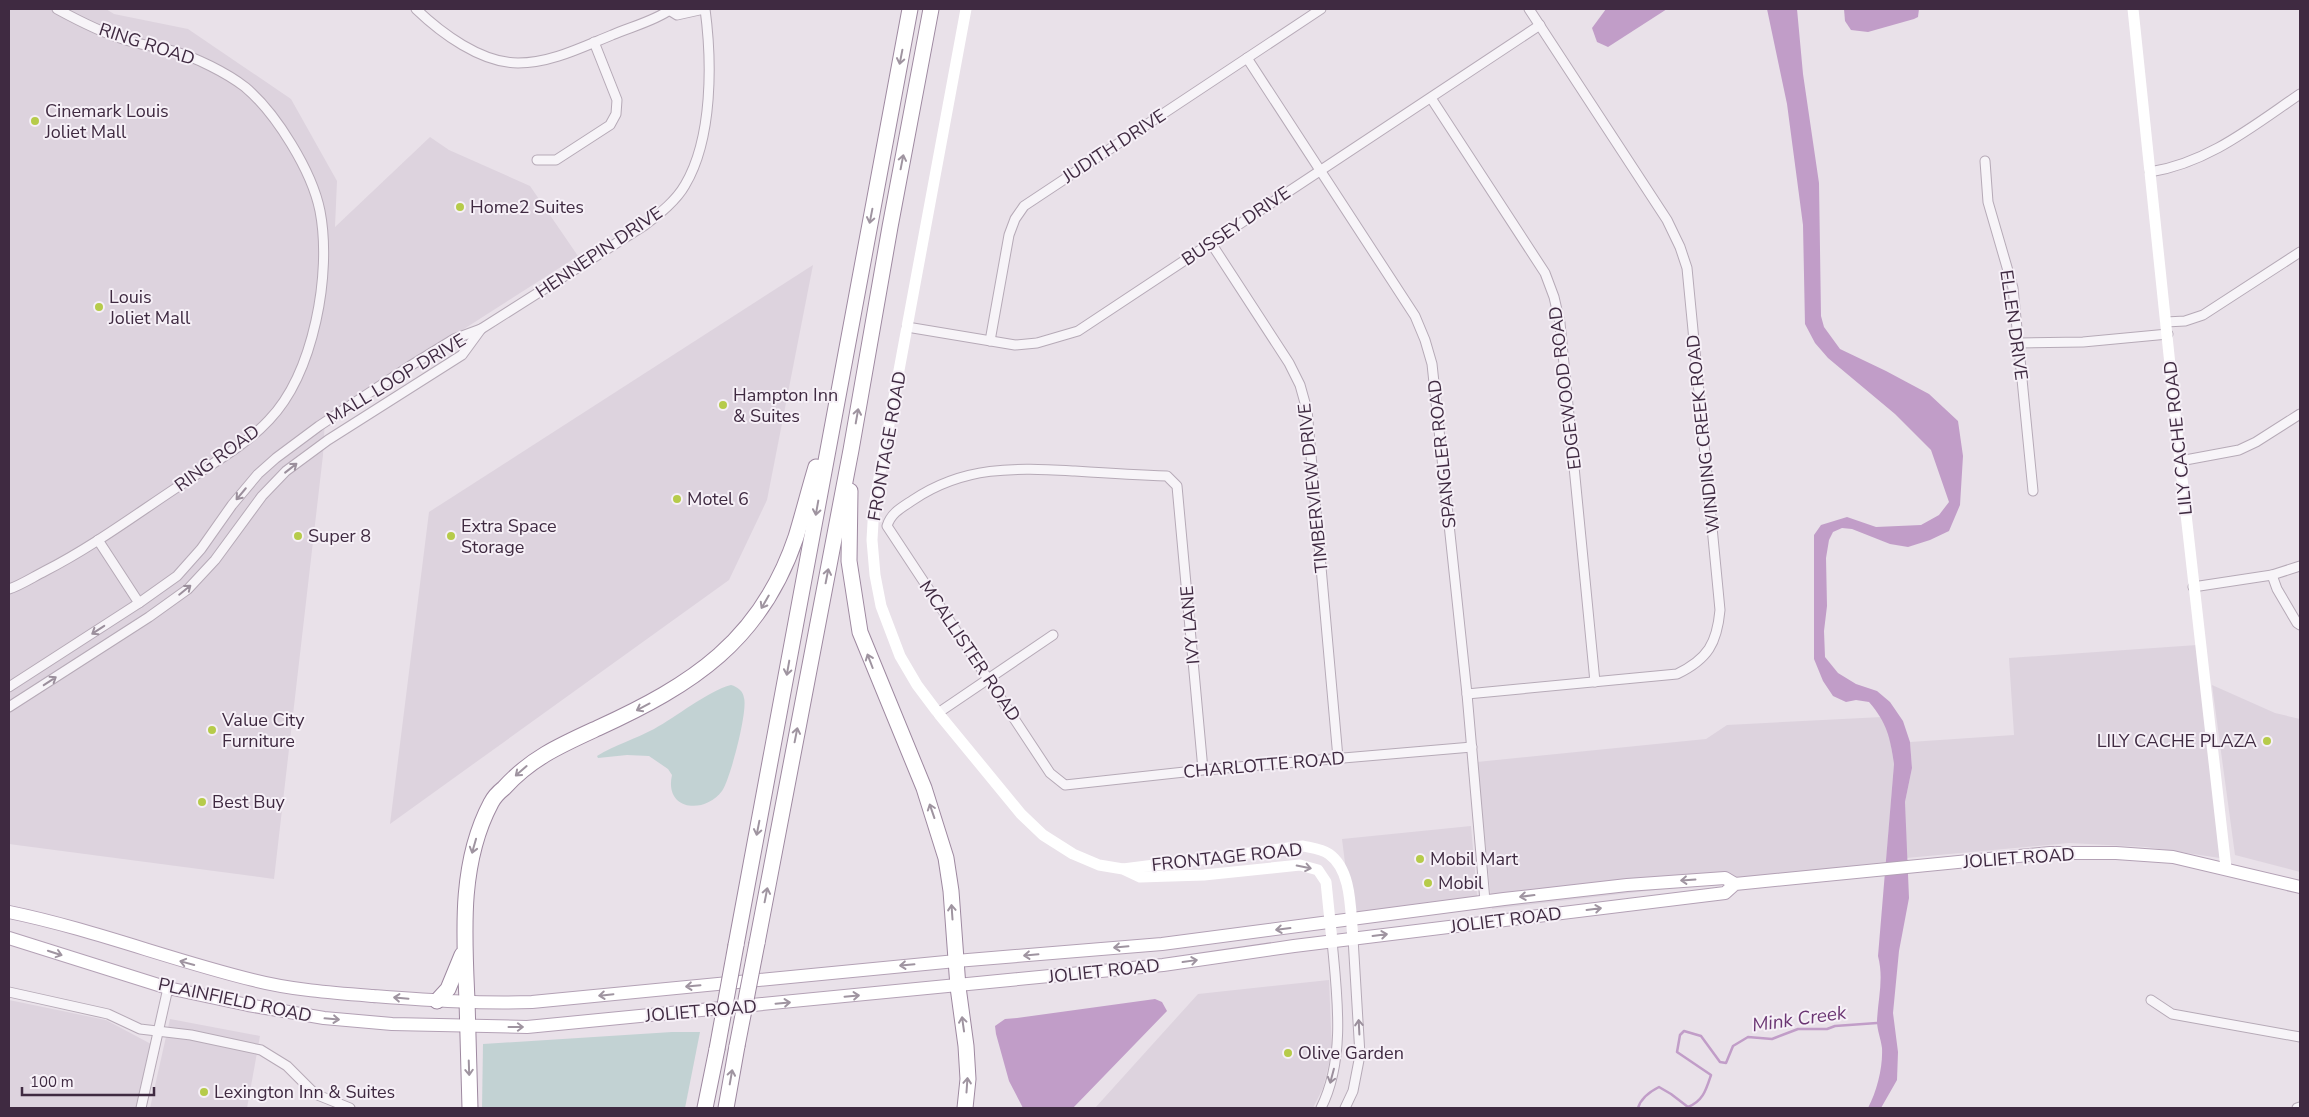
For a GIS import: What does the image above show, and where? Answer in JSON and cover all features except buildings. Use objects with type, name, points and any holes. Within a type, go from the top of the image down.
[{"type":"highway","points":[[705,1108],[910,9]]},
{"type":"highway","points":[[726,1108],[851,450],[931,9]]},
{"type":"highway","points":[[470,1108],[464,949],[467,881],[473,848],[492,801],[514,777],[534,760],[666,695],[706,667],[742,634],[761,609],[795,538],[838,391]]},
{"type":"highway","points":[[851,450],[849,561],[860,632],[924,788],[946,858],[951,891],[958,987],[966,1046],[968,1079],[965,1108]]},
{"type":"highway","points":[[437,1001],[448,989],[464,949]]},
{"type":"main road","name":"JOLIET ROAD","points":[[467,1003],[532,1002],[956,961],[1162,944],[1627,884],[1725,878],[1735,884],[2050,853],[2116,853],[2172,857],[2226,868],[2300,887]]},
{"type":"main road","name":"JOLIET ROAD","points":[[468,1027],[527,1027],[958,987],[1163,965],[1353,938],[1725,893],[1735,884]]},
{"type":"main road","name":"PLAINFIELD ROAD","points":[[9,912],[90,933],[174,959],[255,981],[331,992],[467,1003]]},
{"type":"main road","name":"PLAINFIELD ROAD","points":[[9,938],[168,988],[248,1005],[324,1018],[392,1024],[468,1027]]},
{"type":"street","name":"RING ROAD","points":[[9,589],[55,566],[98,540],[239,446],[269,420],[291,390],[308,351],[319,303],[324,244],[320,209],[305,169],[269,111],[244,86],[205,64],[175,51],[109,34],[57,9]]},
{"type":"street","points":[[416,9],[436,29],[460,45],[492,58],[516,63],[553,58],[670,10],[678,16],[704,9]]},
{"type":"street","name":"HENNEPIN DRIVE","points":[[481,329],[645,226],[667,207],[684,187],[697,164],[704,135],[710,57],[704,9]]},
{"type":"street","name":"FRONTAGE ROAD","points":[[966,9],[874,505],[872,540],[875,576],[881,606],[900,656],[917,685],[938,713],[1021,814],[1043,834],[1083,859],[1123,869],[1140,877],[1204,875],[1300,865],[1318,870],[1326,882],[1332,941]]},
{"type":"street","name":"JUDITH DRIVE","points":[[990,341],[1009,235],[1015,219],[1024,206],[1321,9]]},
{"type":"street","name":"WINDING CREEK ROAD","points":[[1467,694],[1677,674],[1692,667],[1704,657],[1712,644],[1718,628],[1720,610],[1687,268],[1680,247],[1667,220],[1529,9]]},
{"type":"street","name":"LILY CACHE ROAD","points":[[2134,9],[2180,461],[2226,868]]},
{"type":"street","name":"BUSSEY DRIVE","points":[[907,327],[1015,346],[1037,343],[1078,331],[1540,25]]},
{"type":"street","points":[[537,160],[556,160],[610,125],[616,114],[617,100],[594,42]]},
{"type":"street","name":"SPANGLER ROAD","points":[[1247,58],[1415,316],[1432,364],[1467,694],[1485,901]]},
{"type":"street","points":[[2150,172],[2172,169],[2214,152],[2300,94]]},
{"type":"street","name":"EDGEWOOD ROAD","points":[[1431,98],[1545,273],[1554,297],[1560,323],[1596,682]]},
{"type":"street","name":"ELLEN DRIVE","points":[[1985,160],[1988,202],[2013,288],[2033,491]]},
{"type":"street","name":"TIMBERVIEW DRIVE","points":[[1211,243],[1289,363],[1300,385],[1307,410],[1338,758]]},
{"type":"street","points":[[2166,322],[2185,321],[2203,315],[2300,252]]},
{"type":"street","name":"MALL LOOP DRIVE","points":[[9,687],[139,604],[177,576],[201,549],[232,505],[258,474],[276,458],[319,426],[410,366],[454,339],[481,329]]},
{"type":"street","name":"MALL LOOP DRIVE","points":[[9,707],[149,617],[188,589],[215,560],[245,515],[286,471],[328,440],[462,355],[481,329]]},
{"type":"street","points":[[2019,343],[2083,342],[2168,334]]},
{"type":"street","points":[[2180,461],[2239,450],[2262,439],[2300,414]]},
{"type":"street","name":"MCALLISTER ROAD","points":[[1058,782],[886,526],[889,518],[917,498],[940,485],[966,476],[996,469],[1023,468],[1167,476],[1174,481]]},
{"type":"street","name":"IVY LANE","points":[[1174,481],[1177,486],[1204,770]]},
{"type":"street","points":[[98,540],[139,604]]},
{"type":"street","points":[[2194,587],[2272,575],[2300,566]]},
{"type":"street","points":[[2272,575],[2281,598],[2300,625]]},
{"type":"street","points":[[938,713],[1053,635]]},
{"type":"street","name":"CHARLOTTE ROAD","points":[[1058,782],[1065,785],[1204,770],[1472,747]]},
{"type":"street","name":"FRONTAGE ROAD","points":[[1123,869],[1303,846],[1317,849],[1330,854],[1344,876],[1353,938]]},
{"type":"street","points":[[1345,1108],[1353,1091],[1360,1055],[1353,938]]},
{"type":"street","points":[[1321,1108],[1332,1079],[1336,1058],[1337,1035],[1332,941]]},
{"type":"street","points":[[142,1108],[168,988]]},
{"type":"street","points":[[9,992],[108,1014],[140,1029],[191,1035],[269,1053],[286,1066],[315,1094],[350,1108]]},
{"type":"street","points":[[2151,1000],[2172,1014],[2300,1037]]},
{"type":"shaded area","name":"Louis Joliet Mall","points":[[9,9],[106,9],[114,14],[188,29],[291,99],[337,181],[335,227],[430,137],[449,150],[530,186],[578,256],[325,418],[323,455],[274,879],[9,844]]},
{"type":"shaded area","points":[[1606,9],[1667,9],[1608,47],[1597,42],[1592,28]]},
{"type":"shaded area","points":[[1767,9],[1797,9],[1803,74],[1819,183],[1821,316],[1824,327],[1840,349],[1929,394],[1958,421],[1963,456],[1960,505],[1949,531],[1908,547],[1890,544],[1852,529],[1842,528],[1833,532],[1829,540],[1826,558],[1825,657],[1838,673],[1856,684],[1877,691],[1890,702],[1903,721],[1910,742],[1912,768],[1905,802],[1909,898],[1899,951],[1893,1013],[1898,1052],[1897,1080],[1881,1108],[1868,1108],[1877,1087],[1882,1063],[1882,1048],[1877,1021],[1881,981],[1878,956],[1894,764],[1887,731],[1869,702],[1856,700],[1846,702],[1833,696],[1823,681],[1814,659],[1814,535],[1821,525],[1847,517],[1876,527],[1921,525],[1939,515],[1949,502],[1931,450],[1895,414],[1828,358],[1815,343],[1805,324],[1803,225],[1787,104]]},
{"type":"shaded area","points":[[1844,9],[1919,9],[1918,17],[1914,19],[1868,32],[1851,30],[1845,21]]},
{"type":"shaded area","points":[[813,265],[767,500],[729,580],[390,824],[429,512]]},
{"type":"shaded area","points":[[2197,645],[2220,858],[2146,847],[2069,843],[1906,858],[1905,802],[1912,768],[1910,742],[2014,735],[2009,658]]},
{"type":"shaded area","points":[[731,685],[743,693],[745,705],[741,730],[734,760],[722,791],[705,804],[696,806],[680,802],[674,796],[671,787],[672,775],[668,769],[649,756],[627,755],[598,758],[597,756],[604,752],[654,729],[702,698]]},
{"type":"shaded area","points":[[2212,685],[2275,713],[2300,719],[2300,872],[2235,855]]},
{"type":"shaded area","points":[[1882,717],[1889,733],[1894,764],[1886,863],[1492,909],[1477,762],[1706,739],[1727,725]]},
{"type":"shaded area","points":[[1471,826],[1478,906],[1352,919],[1342,839]]},
{"type":"shaded area","points":[[1329,980],[1332,1051],[1323,1088],[1313,1108],[1095,1108],[1198,994]]},
{"type":"shaded area","points":[[1155,999],[1162,1002],[1167,1011],[1073,1108],[1023,1108],[1009,1081],[995,1026],[1005,1019]]},
{"type":"shaded area","points":[[9,1000],[106,1020],[151,1044],[138,1108],[9,1108]]},
{"type":"shaded area","points":[[170,1019],[260,1036],[247,1108],[150,1108]]},
{"type":"shaded area","points":[[672,1032],[700,1032],[685,1108],[482,1108],[483,1044]]},
{"type":"waterway","name":"Mink Creek","points":[[1638,1108],[1641,1101],[1659,1087],[1688,1107],[1701,1098],[1711,1075],[1677,1052],[1680,1035],[1684,1031],[1701,1036],[1720,1062],[1726,1063],[1733,1046],[1748,1037],[1772,1039],[1798,1029],[1827,1029],[1835,1026],[1877,1023]]},
{"type":"place","name":"Cinemark Louis Joliet Mall","points":[[35,121]]},
{"type":"place","name":"Home2 Suites","points":[[460,207]]},
{"type":"place","name":"Louis Joliet Mall","points":[[99,307]]},
{"type":"place","name":"Hampton Inn & Suites","points":[[723,405]]},
{"type":"place","name":"Motel 6","points":[[677,499]]},
{"type":"place","name":"Super 8","points":[[298,536]]},
{"type":"place","name":"Extra Space Storage","points":[[451,536]]},
{"type":"place","name":"Value City Furniture","points":[[212,730]]},
{"type":"place","name":"LILY CACHE PLAZA","points":[[2267,741]]},
{"type":"place","name":"Best Buy","points":[[202,802]]},
{"type":"place","name":"Mobil Mart","points":[[1420,859]]},
{"type":"place","name":"Mobil","points":[[1428,883]]},
{"type":"place","name":"Olive Garden","points":[[1288,1053]]},
{"type":"place","name":"Lexington Inn & Suites","points":[[204,1092]]}]
